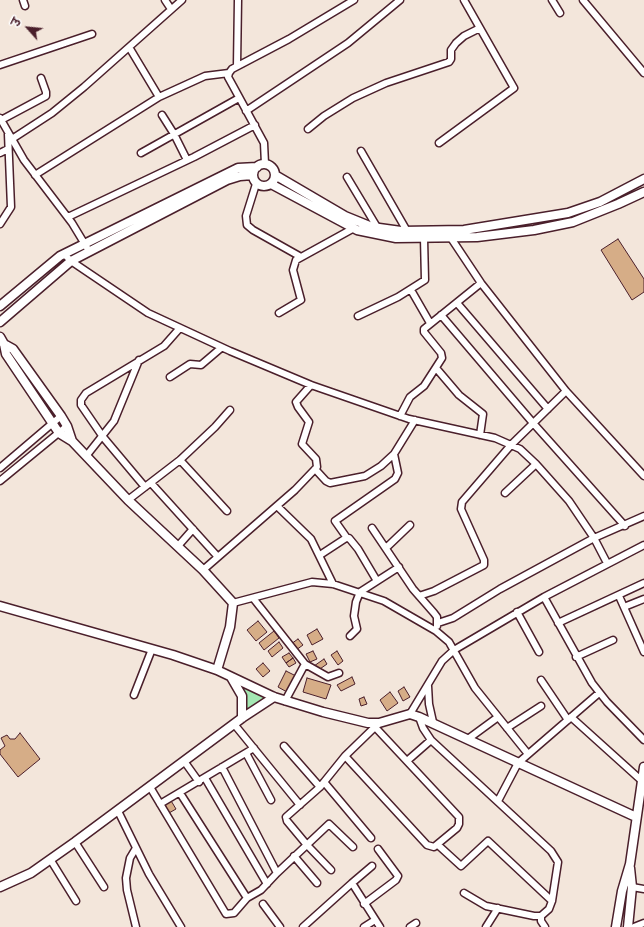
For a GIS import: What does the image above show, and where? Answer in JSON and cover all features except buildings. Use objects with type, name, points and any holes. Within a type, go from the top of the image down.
[{"type":"street","points":[[165,0],[171,9]]},
{"type":"street","points":[[12,138],[52,112],[84,87],[182,0]]},
{"type":"street","points":[[237,66],[238,0]]},
{"type":"street","points":[[35,175],[159,97],[205,76],[229,73],[237,66],[289,39],[354,0]]},
{"type":"street","points":[[246,111],[348,44],[400,0]]},
{"type":"street","points":[[439,143],[514,88],[464,0]]},
{"type":"street","points":[[552,0],[560,13]]},
{"type":"street","points":[[583,0],[644,73]]},
{"type":"street","points":[[308,130],[324,116],[353,98],[386,83],[449,62],[451,59],[451,50],[456,44],[469,33],[480,28]]},
{"type":"street","points":[[0,65],[92,34]]},
{"type":"street","points":[[129,47],[159,97]]},
{"type":"street","points":[[229,73],[228,78],[264,143],[265,164]]},
{"type":"street","points":[[41,78],[46,96],[1,119],[24,160],[68,217],[89,251]]},
{"type":"street","points":[[141,153],[239,98]]},
{"type":"street","points":[[162,115],[174,134],[187,160]]},
{"type":"street","points":[[68,217],[187,160],[255,125]]},
{"type":"street","points":[[0,222],[11,207],[8,131]]},
{"type":"street","points":[[0,153],[8,150]]},
{"type":"street","points":[[361,151],[407,231]]},
{"type":"street","points":[[0,306],[42,270],[64,254],[84,243],[238,168],[256,167],[265,164]]},
{"type":"street","points":[[265,164],[273,169],[275,175],[346,216],[377,227],[407,231],[464,230],[574,212],[600,202],[644,179]]},
{"type":"street","points":[[256,167],[253,175],[256,184],[246,216],[247,225],[253,230],[301,257]]},
{"type":"street","points":[[0,322],[71,261],[227,180],[240,176],[253,175]]},
{"type":"street","points":[[271,184],[275,175]]},
{"type":"street","points":[[347,177],[377,227]]},
{"type":"street","points":[[256,184],[262,186],[271,184],[354,228],[374,235],[396,238],[477,237],[534,230],[576,221],[644,192]]},
{"type":"street","points":[[574,212],[576,221]]},
{"type":"street","points":[[279,313],[301,300],[293,266],[296,260],[354,228]]},
{"type":"street","points":[[444,230],[481,283],[566,391],[644,476]]},
{"type":"street","points":[[358,316],[411,290],[425,280],[424,238]]},
{"type":"street","points":[[64,254],[71,261],[148,313],[179,329],[222,348],[311,385],[400,416],[495,438],[520,449],[536,464],[569,501],[594,538],[607,563]]},
{"type":"street","points":[[400,416],[410,397],[424,386],[442,356],[424,331],[430,323],[481,283]]},
{"type":"street","points":[[411,290],[430,323]]},
{"type":"street","points":[[457,303],[548,409]]},
{"type":"street","points":[[441,315],[533,423],[625,526]]},
{"type":"street","points":[[145,487],[103,437],[81,404],[82,397],[168,343],[179,329]]},
{"type":"street","points":[[2,340],[12,349],[61,416],[67,426],[72,441]]},
{"type":"street","points":[[2,340],[6,354],[38,401],[51,425],[59,434],[72,441],[87,455],[128,500],[203,570],[233,603],[230,627],[217,670]]},
{"type":"street","points":[[170,377],[190,364],[201,365],[222,348]]},
{"type":"street","points":[[87,455],[103,437],[114,421],[139,360]]},
{"type":"street","points":[[436,368],[459,394],[483,414],[480,435]]},
{"type":"street","points":[[203,570],[277,506],[315,469],[318,464],[316,459],[302,444],[309,422],[296,402],[311,385]]},
{"type":"street","points":[[418,596],[484,565],[484,560],[461,509],[461,505],[511,445],[566,391]]},
{"type":"street","points":[[128,500],[180,460],[211,431],[230,410]]},
{"type":"street","points":[[0,468],[61,416]]},
{"type":"street","points":[[315,469],[328,482],[356,479],[373,472],[394,454],[415,420]]},
{"type":"street","points":[[0,481],[67,426]]},
{"type":"street","points":[[377,581],[358,549],[351,539],[347,538],[335,520],[395,479],[398,473],[394,454]]},
{"type":"street","points":[[180,460],[228,511]]},
{"type":"street","points":[[505,493],[536,464]]},
{"type":"street","points":[[151,483],[218,557]]},
{"type":"street","points":[[277,506],[306,533],[320,555],[333,584]]},
{"type":"street","points":[[438,623],[453,618],[500,589],[594,538],[625,526],[644,516]]},
{"type":"street","points":[[386,548],[410,525]]},
{"type":"street","points":[[372,528],[418,596],[434,613],[438,623],[436,631]]},
{"type":"street","points":[[178,546],[193,529]]},
{"type":"street","points":[[320,555],[347,538]]},
{"type":"street","points":[[410,714],[442,661],[454,650],[544,596],[644,545]]},
{"type":"street","points":[[350,636],[357,629],[354,616],[356,602],[360,592],[399,567]]},
{"type":"street","points":[[233,603],[312,582],[333,584],[384,601],[436,631],[449,642],[475,688],[528,754]]},
{"type":"street","points":[[558,623],[619,596],[644,583]]},
{"type":"street","points":[[544,596],[576,656],[599,693],[644,740]]},
{"type":"street","points":[[619,596],[642,640],[644,652]]},
{"type":"street","points":[[253,598],[305,664],[328,677],[339,673]]},
{"type":"street","points":[[624,608],[644,599]]},
{"type":"street","points":[[0,606],[152,649],[217,670],[285,701],[353,720],[377,725],[407,761],[459,817],[459,824],[438,845],[431,848],[344,756]]},
{"type":"street","points":[[517,612],[539,652]]},
{"type":"street","points":[[576,656],[613,640]]},
{"type":"street","points":[[134,695],[152,649]]},
{"type":"street","points":[[285,701],[305,664]]},
{"type":"street","points":[[230,676],[242,696],[242,718]]},
{"type":"street","points":[[541,680],[570,719],[642,788]]},
{"type":"street","points":[[428,684],[429,704],[433,722]]},
{"type":"street","points":[[498,801],[518,763],[599,693]]},
{"type":"street","points":[[0,887],[30,873],[50,860],[242,718],[274,697]]},
{"type":"street","points":[[507,728],[542,706]]},
{"type":"street","points":[[331,870],[306,845],[287,821],[288,815],[322,784],[344,756],[377,725],[410,714],[433,722],[636,817]]},
{"type":"street","points":[[419,717],[423,728],[431,740],[552,850],[557,858],[558,869],[552,901],[546,913],[541,916],[479,903],[464,893]]},
{"type":"street","points":[[468,739],[498,717]]},
{"type":"street","points":[[234,724],[300,805]]},
{"type":"street","points":[[407,761],[431,740]]},
{"type":"street","points":[[284,746],[322,784],[371,838]]},
{"type":"street","points":[[160,804],[254,748]]},
{"type":"street","points":[[246,753],[271,800]]},
{"type":"street","points":[[184,761],[199,782]]},
{"type":"street","points":[[222,767],[277,872]]},
{"type":"street","points":[[616,927],[622,891],[630,864],[644,767]]},
{"type":"street","points":[[205,778],[267,884]]},
{"type":"street","points":[[150,787],[226,914],[234,913],[247,898],[258,893],[277,872],[329,824],[353,847]]},
{"type":"street","points":[[180,792],[247,898]]},
{"type":"street","points":[[118,810],[149,874],[181,927]]},
{"type":"street","points":[[438,845],[461,866],[488,841],[552,901]]},
{"type":"street","points":[[75,842],[104,887]]},
{"type":"street","points":[[136,848],[130,858],[126,878],[126,890],[136,927]]},
{"type":"street","points":[[364,904],[396,880],[398,876],[378,849]]},
{"type":"street","points":[[294,856],[317,883]]},
{"type":"street","points":[[50,860],[76,900]]},
{"type":"street","points":[[628,927],[632,887],[630,864]]},
{"type":"street","points":[[303,927],[372,866]]},
{"type":"street","points":[[352,883],[380,927]]},
{"type":"street","points":[[632,887],[644,888]]},
{"type":"street","points":[[264,904],[280,927]]},
{"type":"street","points":[[486,927],[498,908]]},
{"type":"street","points":[[541,916],[541,921],[545,927]]},
{"type":"street","points":[[364,927],[375,920]]},
{"type":"street","points":[[634,927],[644,924]]},
{"type":"green space","points":[[238,683],[272,696],[244,714]]}]
